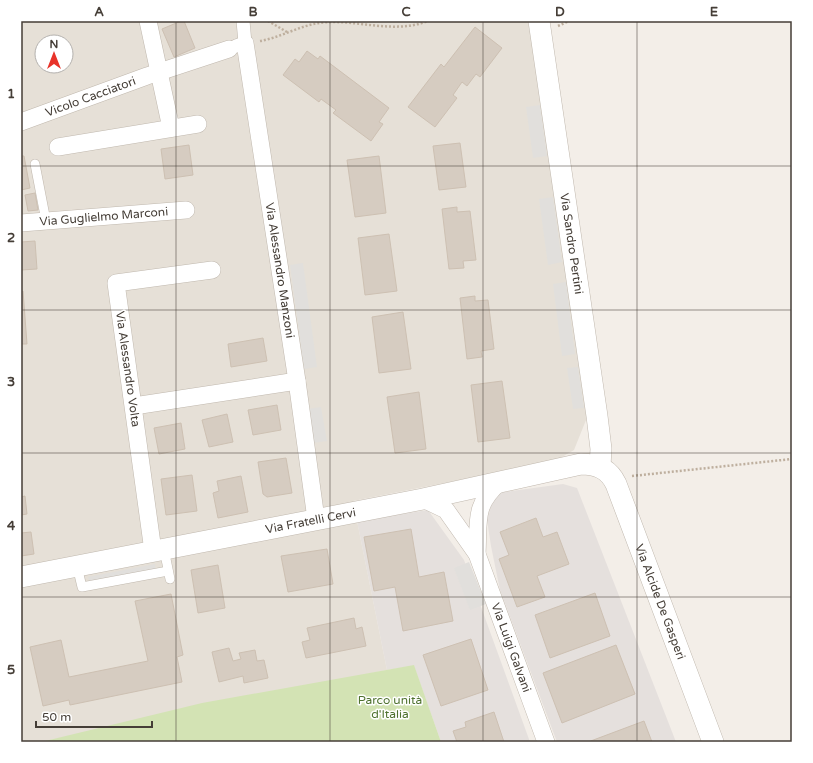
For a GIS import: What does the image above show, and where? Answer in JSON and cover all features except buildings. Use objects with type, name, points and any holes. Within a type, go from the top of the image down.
[{"type":"street","points":[[148,21],[171,128]]},
{"type":"street","name":"Via Alessandro Manzoni","points":[[243,21],[245,43],[297,381],[316,519]]},
{"type":"street","name":"Via Sandro Pertini","points":[[539,21],[601,449],[607,472]]},
{"type":"street","name":"Vicolo Cacciatori","points":[[21,122],[159,72],[245,43]]},
{"type":"street","points":[[58,147],[198,124]]},
{"type":"street","name":"Via Guglielmo Marconi","points":[[21,223],[186,210]]},
{"type":"street","name":"Via Alessandro Volta","points":[[159,550],[134,406],[116,283],[212,270]]},
{"type":"street","points":[[134,406],[297,381]]},
{"type":"street","name":"Via Fratelli Cervi","points":[[21,577],[423,499],[581,464],[590,464],[607,472]]},
{"type":"street","name":"Via Alcide De Gasperi","points":[[607,472],[714,742]]},
{"type":"street","name":"Via Luigi Galvani","points":[[477,554],[479,509],[488,494],[500,482]]},
{"type":"street","name":"Via Luigi Galvani","points":[[423,499],[446,510],[477,554],[546,742]]},
{"type":"lane","points":[[34,164],[46,221]]},
{"type":"lane","points":[[77,566],[82,588],[169,575],[159,550]]},
{"type":"path","points":[[268,21],[287,32]]},
{"type":"path","points":[[245,43],[262,41],[287,32],[318,24],[340,22],[400,28],[428,21]]},
{"type":"path","points":[[607,472],[792,458]]},
{"type":"shaded area","points":[[21,21],[530,21],[588,415],[574,450],[555,461],[353,501],[387,670],[41,742],[21,742]]},
{"type":"shaded area","points":[[540,105],[547,156],[533,158],[526,107]]},
{"type":"shaded area","points":[[553,197],[562,262],[548,265],[539,199]]},
{"type":"shaded area","points":[[303,263],[317,367],[304,369],[290,265]]},
{"type":"shaded area","points":[[566,282],[575,354],[562,356],[553,284]]},
{"type":"shaded area","points":[[578,367],[584,408],[573,409],[567,368]]},
{"type":"shaded area","points":[[321,407],[327,441],[313,443],[307,409]]},
{"type":"shaded area","points":[[563,484],[577,488],[676,742],[557,742],[500,590],[487,520],[491,506],[498,493]]},
{"type":"shaded area","points":[[428,510],[464,560],[530,742],[441,742],[414,666],[387,670],[357,521]]},
{"type":"shaded area","points":[[469,562],[486,604],[470,610],[454,568]]},
{"type":"shaded area","points":[[155,564],[156,571],[90,584],[88,577]]},
{"type":"green space","name":"Parco unità d'Italia","points":[[414,665],[441,742],[41,742],[202,703]]}]
